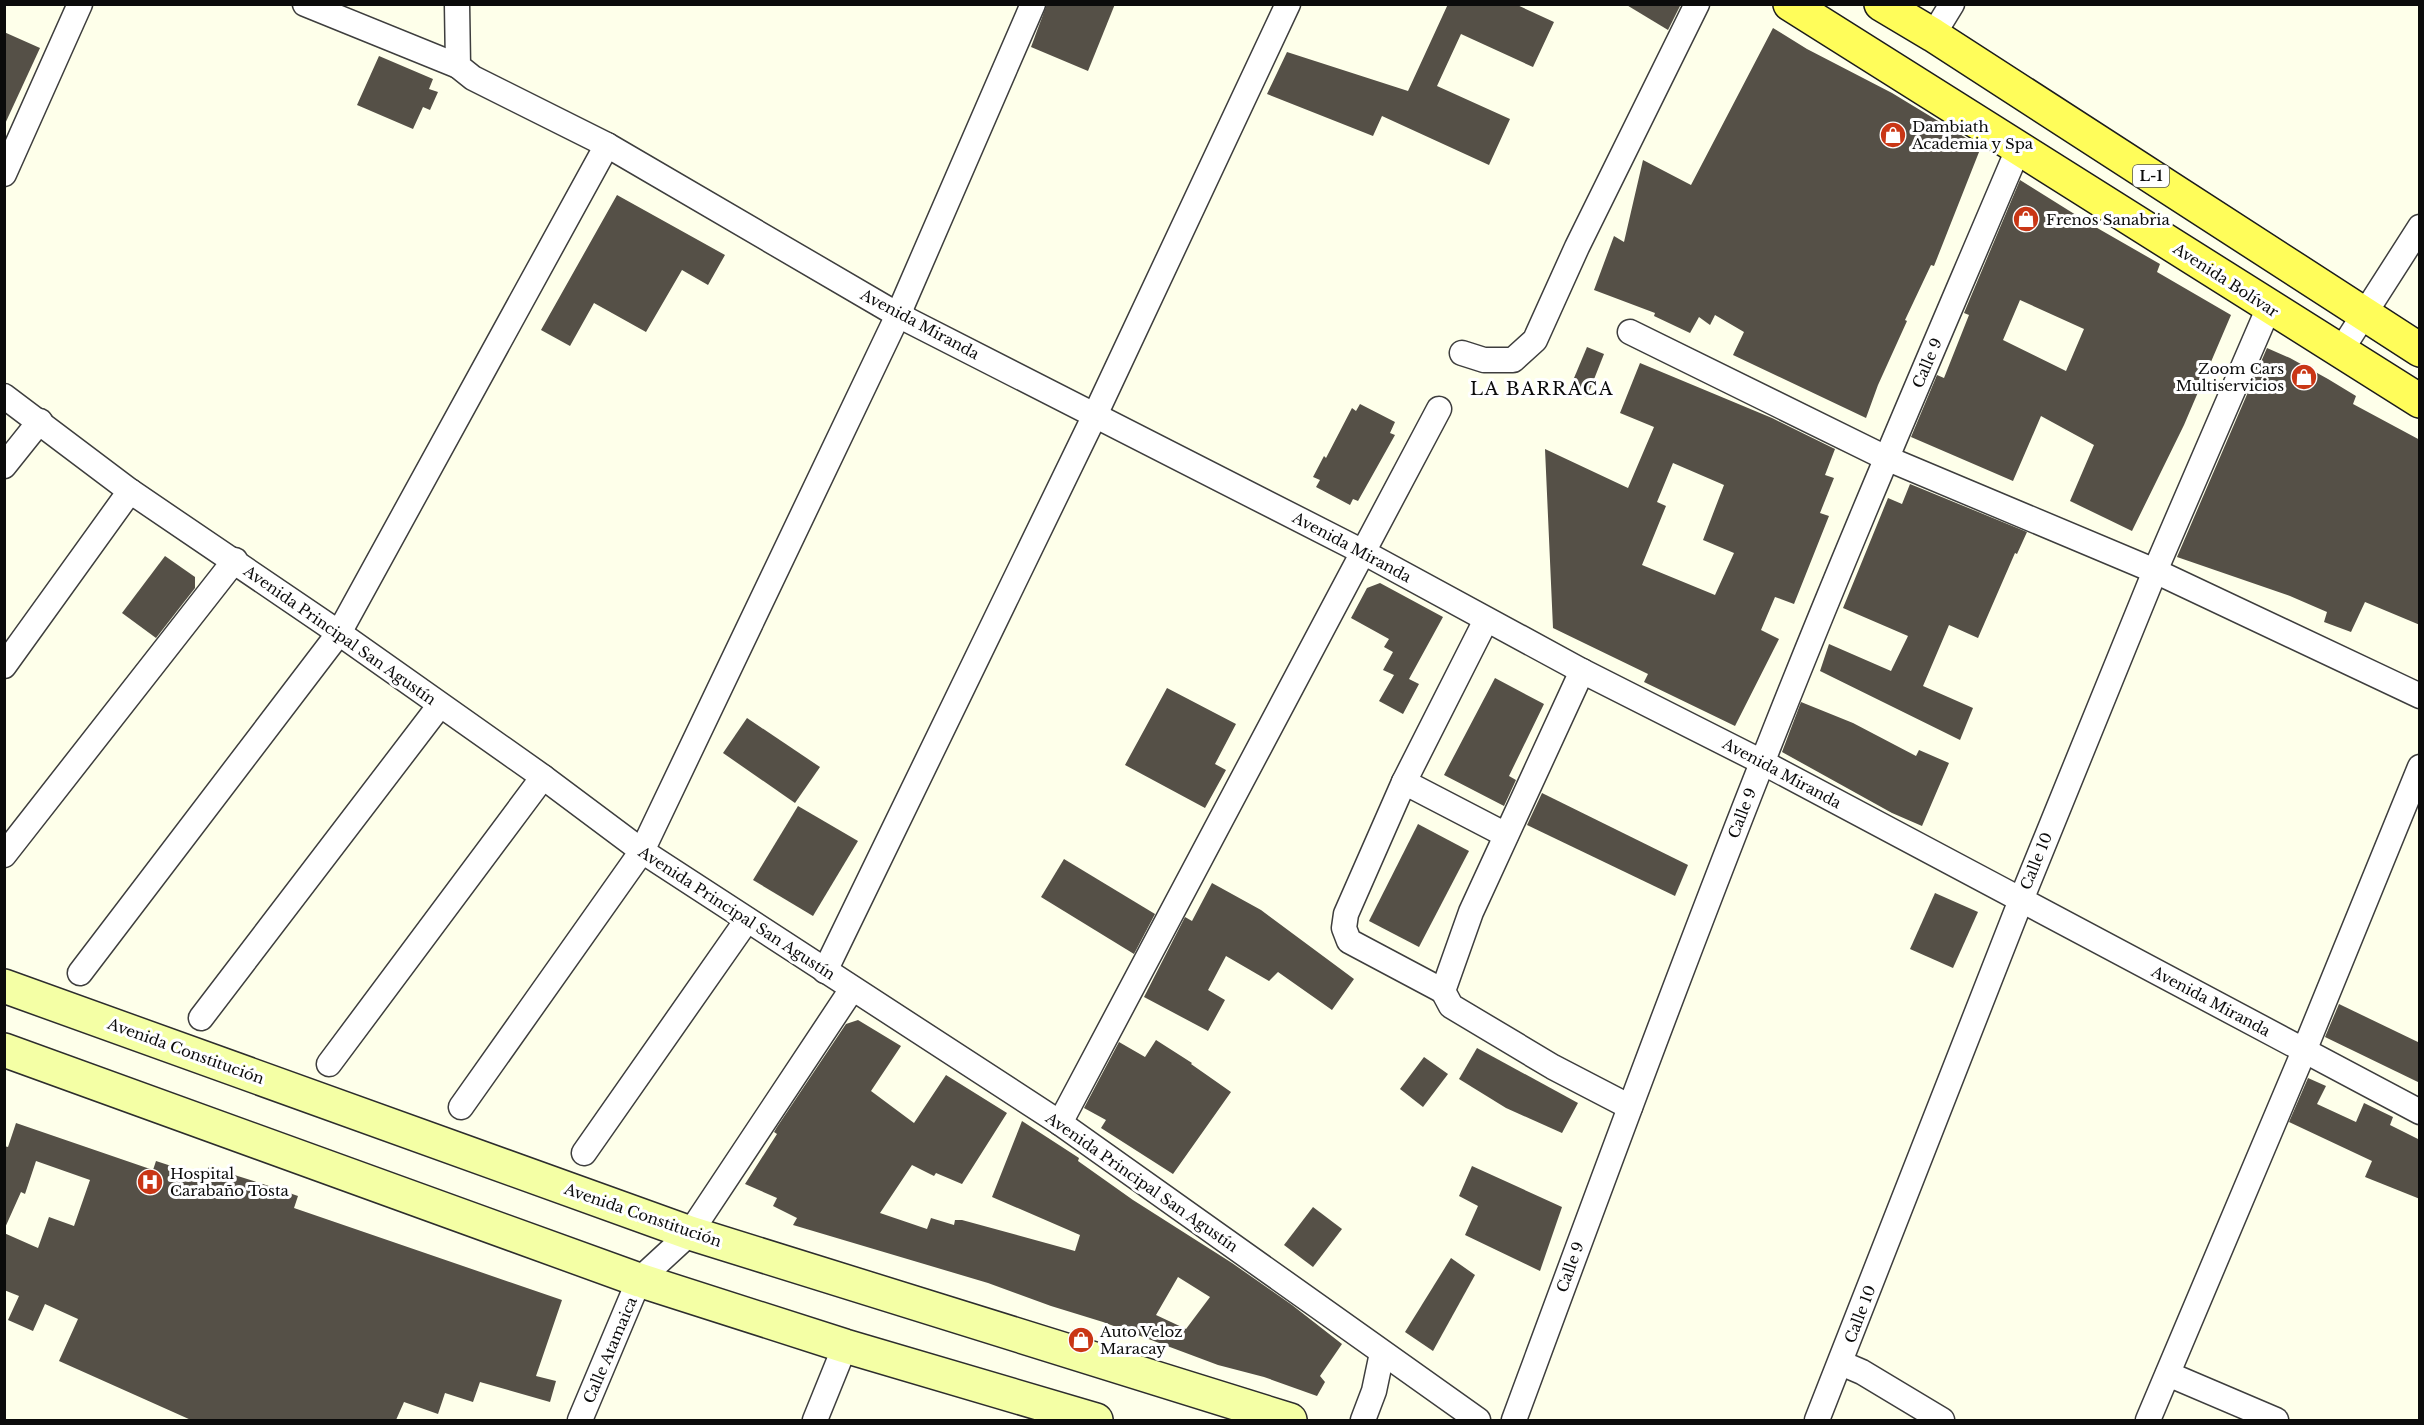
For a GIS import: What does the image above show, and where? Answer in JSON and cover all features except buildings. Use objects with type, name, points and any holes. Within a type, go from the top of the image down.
[{"type":"main road","name":"Avenida Bolívar","points":[[1790,4],[2420,401]]},
{"type":"main road","name":"L-1","points":[[1881,4],[1933,35],[2420,350]]},
{"type":"street","points":[[4,174],[80,4]]},
{"type":"street","name":"Avenida Miranda","points":[[305,4],[458,66],[473,78],[607,145],[898,315],[1363,552],[1582,671],[1762,762],[2420,1112]]},
{"type":"street","points":[[457,4],[458,66]]},
{"type":"street","points":[[461,1107],[642,851],[898,315],[1033,4]]},
{"type":"street","points":[[825,971],[1095,415],[1288,4]]},
{"type":"street","points":[[1462,353],[1484,360],[1513,360],[1535,340],[1577,247],[1697,4]]},
{"type":"street","points":[[1933,35],[1952,4]]},
{"type":"street","points":[[80,973],[339,633],[607,145]]},
{"type":"street","name":"Calle 9","points":[[1514,1420],[1630,1107],[1762,762],[1886,458],[2019,147]]},
{"type":"street","points":[[2340,352],[2420,227]]},
{"type":"street","name":"Calle 10","points":[[1817,1420],[2021,900],[2155,571],[2269,307]]},
{"type":"street","points":[[1630,332],[1886,458],[2155,571],[2420,696]]},
{"type":"street","name":"Avenida Principal San Agustín","points":[[4,396],[130,491],[235,560],[339,633],[543,777],[642,851],[1060,1123],[1478,1420]]},
{"type":"street","points":[[1060,1123],[1439,409]]},
{"type":"street","points":[[4,466],[40,422]]},
{"type":"street","points":[[4,666],[130,491]]},
{"type":"street","points":[[4,855],[235,560]]},
{"type":"street","points":[[1486,620],[1404,782],[1346,914],[1344,928],[1349,941],[1443,991],[1451,1006],[1553,1067],[1630,1107]]},
{"type":"street","points":[[1443,991],[1471,912],[1582,671]]},
{"type":"street","points":[[201,1018],[440,705]]},
{"type":"street","points":[[2148,1420],[2304,1051],[2420,767]]},
{"type":"street","points":[[329,1064],[543,777]]},
{"type":"street","points":[[1404,782],[1506,835]]},
{"type":"street","points":[[584,1153],[747,920]]},
{"type":"street","name":"Avenida Constitución","points":[[4,986],[690,1233],[1290,1420]]},
{"type":"street","points":[[639,1280],[690,1233],[852,989]]},
{"type":"street","points":[[4,1050],[639,1280],[1049,1414],[1096,1420]]},
{"type":"street","name":"Calle Atamaica","points":[[580,1420],[639,1280]]},
{"type":"street","points":[[814,1420],[845,1346]]},
{"type":"street","points":[[1363,1420],[1374,1391],[1382,1353]]},
{"type":"street","points":[[1840,1363],[1862,1372],[1942,1420]]},
{"type":"street","points":[[2168,1374],[2276,1420]]},
{"type":"place","name":"Dambiath Academia y Spa","points":[[1893,135]]},
{"type":"place","name":"Frenos Sanabria","points":[[2026,219]]},
{"type":"place","name":"Zoom Cars Multiservicios","points":[[2304,377]]},
{"type":"place","name":"Hospital Carabaño Tosta","points":[[150,1182]]},
{"type":"place","name":"Auto Veloz Maracay","points":[[1081,1340]]},
{"type":"district","name":"LA BARRACA","points":[[1542,389]]}]
